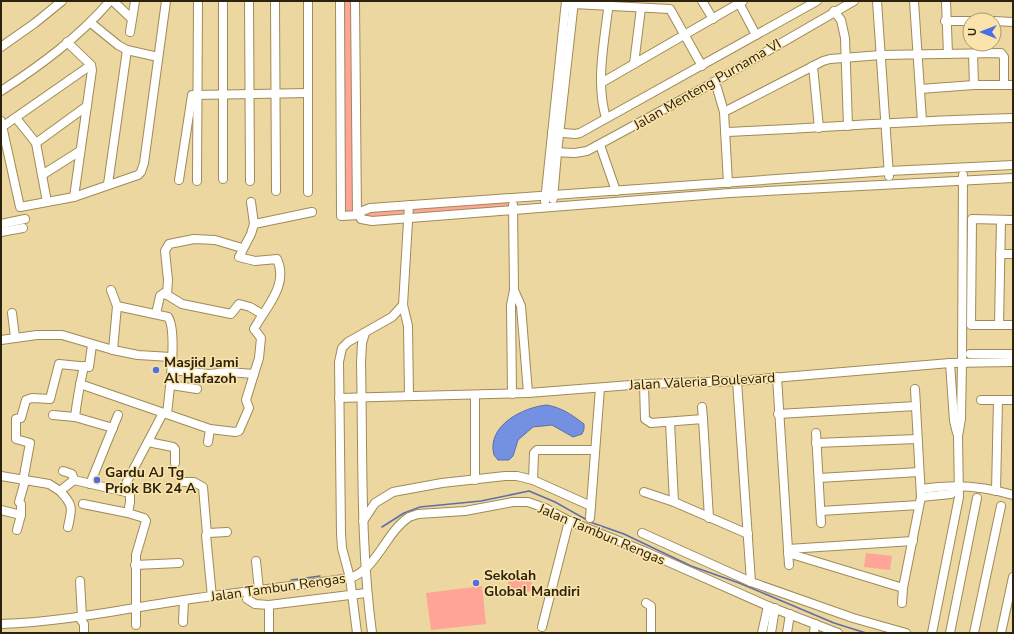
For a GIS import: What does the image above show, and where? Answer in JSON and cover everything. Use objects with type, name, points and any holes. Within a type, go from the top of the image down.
[{"type":"street","points":[[1,47],[35,23],[62,1]]},
{"type":"street","points":[[1,91],[36,68],[91,23],[110,1]]},
{"type":"street","points":[[113,1],[132,19]]},
{"type":"street","points":[[130,32],[134,1]]},
{"type":"street","points":[[91,65],[16,118],[2,124],[19,207],[74,197],[141,172],[144,163],[166,1]]},
{"type":"street","points":[[197,181],[198,1]]},
{"type":"street","points":[[223,1],[223,179]]},
{"type":"street","points":[[249,1],[250,181]]},
{"type":"street","points":[[275,1],[276,191]]},
{"type":"street","points":[[308,1],[308,192]]},
{"type":"street","points":[[340,1],[341,216],[358,215],[367,208],[889,171],[1013,165]]},
{"type":"street","points":[[354,1],[358,215],[365,221],[722,194],[1013,178]]},
{"type":"street","points":[[702,1],[713,19]]},
{"type":"street","name":"Jalan Menteng Purnama VI","points":[[556,132],[577,134],[817,1]]},
{"type":"street","name":"Jalan Menteng Purnama VI","points":[[554,152],[580,153],[600,145],[854,1]]},
{"type":"street","points":[[877,1],[889,184]]},
{"type":"street","points":[[914,1],[922,121]]},
{"type":"street","points":[[946,1],[945,21],[948,54]]},
{"type":"street","points":[[544,207],[549,196],[571,2],[670,9],[702,66]]},
{"type":"street","points":[[601,83],[740,2],[756,35]]},
{"type":"street","points":[[606,118],[602,104],[601,83],[609,4]]},
{"type":"street","points":[[634,64],[641,8]]},
{"type":"street","points":[[834,11],[841,20],[844,29],[848,126]]},
{"type":"street","points":[[945,21],[962,21]]},
{"type":"street","points":[[1002,21],[1013,22]]},
{"type":"street","points":[[91,23],[118,45],[127,50],[158,57]]},
{"type":"street","points":[[67,42],[91,65],[92,78],[74,197]]},
{"type":"street","points":[[108,184],[127,50]]},
{"type":"street","points":[[724,112],[813,66],[830,59],[917,54],[1003,55],[1004,85]]},
{"type":"street","points":[[973,54],[974,85]]},
{"type":"street","points":[[813,66],[819,128]]},
{"type":"street","points":[[713,82],[717,88],[724,112],[725,183],[722,194]]},
{"type":"street","points":[[920,89],[974,85],[1013,85]]},
{"type":"street","points":[[180,180],[192,95],[308,93]]},
{"type":"street","points":[[36,144],[87,106]]},
{"type":"street","points":[[16,118],[36,144],[47,202]]},
{"type":"street","points":[[725,132],[819,128],[884,122],[1013,118]]},
{"type":"street","points":[[600,145],[616,191]]},
{"type":"street","points":[[42,175],[80,151]]},
{"type":"street","points":[[932,633],[959,497],[958,436],[961,419],[962,363],[962,168]]},
{"type":"street","points":[[549,196],[553,206]]},
{"type":"street","points":[[512,198],[514,290],[511,305],[512,394]]},
{"type":"street","points":[[80,384],[210,429],[239,431],[249,408],[246,400],[259,358],[261,338],[254,329],[280,286],[278,260],[255,261],[240,258],[242,248],[251,234],[254,224],[252,202]]},
{"type":"street","points":[[409,205],[403,305],[408,326],[409,396]]},
{"type":"street","points":[[254,224],[312,212]]},
{"type":"street","points":[[1,224],[26,219]]},
{"type":"street","points":[[1013,220],[972,219],[970,325],[1013,325]]},
{"type":"street","points":[[999,325],[1001,220]]},
{"type":"street","points":[[1,232],[23,228]]},
{"type":"street","points":[[167,295],[168,280],[165,251],[169,244],[194,239],[215,240],[242,248]]},
{"type":"street","points":[[1000,254],[1013,254]]},
{"type":"street","points":[[111,290],[118,306],[113,350]]},
{"type":"street","points":[[514,290],[521,306],[528,393]]},
{"type":"street","points":[[156,314],[160,296],[164,293],[182,304],[232,314],[238,304],[250,307],[262,314]]},
{"type":"street","points":[[356,633],[350,578],[342,548],[341,533],[339,362],[342,348],[348,342],[392,317],[403,305]]},
{"type":"street","points":[[118,306],[168,317],[172,323],[171,385],[165,414],[148,442],[126,492],[130,502],[128,513]]},
{"type":"street","points":[[12,313],[16,337]]},
{"type":"street","points":[[365,333],[361,363],[363,521],[366,593],[372,633]]},
{"type":"street","points":[[1,340],[16,337],[62,335],[113,350],[138,355],[171,357]]},
{"type":"street","points":[[17,530],[21,504],[19,502],[30,443],[16,439],[16,419],[20,418],[26,400],[32,398],[50,398],[59,364],[90,366],[92,345]]},
{"type":"street","points":[[970,354],[1013,354]]},
{"type":"street","name":"Jalan Valeria Boulevard","points":[[340,398],[512,394],[644,384],[737,381],[777,376],[950,363],[1013,362]]},
{"type":"street","points":[[950,363],[954,421],[958,436]]},
{"type":"street","points":[[75,417],[77,406],[76,400],[84,366]]},
{"type":"street","points":[[172,370],[208,374],[228,372],[254,374]]},
{"type":"street","points":[[777,376],[778,414],[789,565]]},
{"type":"street","points":[[737,381],[751,582]]},
{"type":"street","points":[[644,384],[645,419],[651,423],[703,419]]},
{"type":"street","points":[[171,385],[197,390]]},
{"type":"street","points":[[590,518],[600,388]]},
{"type":"street","points":[[902,603],[903,588],[920,497],[915,389]]},
{"type":"street","points":[[475,395],[475,480]]},
{"type":"street","points":[[981,400],[1013,400]]},
{"type":"street","points":[[996,491],[998,400]]},
{"type":"street","points":[[778,414],[916,406]]},
{"type":"street","points":[[702,407],[709,518]]},
{"type":"street","points":[[53,414],[75,417],[113,428]]},
{"type":"street","points":[[90,484],[118,415]]},
{"type":"street","points":[[670,422],[674,502]]},
{"type":"street","points":[[208,442],[210,429]]},
{"type":"street","points":[[816,433],[821,523]]},
{"type":"street","points":[[816,444],[917,439]]},
{"type":"street","points":[[148,442],[173,448],[175,462]]},
{"type":"street","points":[[533,480],[534,453],[537,450],[595,450]]},
{"type":"street","points":[[63,471],[72,474],[74,480]]},
{"type":"street","points":[[818,478],[919,472]]},
{"type":"street","points":[[1,476],[49,484],[60,491],[70,501],[72,508],[68,527]]},
{"type":"street","points":[[363,521],[375,503],[393,492],[414,487],[517,476],[533,480],[591,506]]},
{"type":"street","points":[[60,491],[74,480]]},
{"type":"street","points":[[74,480],[126,492]]},
{"type":"street","points":[[184,482],[194,482],[204,487],[212,594]]},
{"type":"street","points":[[958,487],[996,491],[1013,495]]},
{"type":"street","points":[[821,511],[951,494],[958,487]]},
{"type":"street","points":[[644,492],[674,502],[748,534]]},
{"type":"street","points":[[950,633],[978,498]]},
{"type":"street","name":"Jalan Tambun Rengas","points":[[1,624],[81,615],[184,600],[212,594],[259,590],[350,578],[355,576],[365,567],[405,519],[418,514],[465,511],[522,501],[545,508],[570,521],[790,614],[815,629],[838,633]]},
{"type":"street","points":[[83,504],[128,513],[146,520],[136,555],[135,565],[136,625]]},
{"type":"street","points":[[974,633],[1001,506]]},
{"type":"street","points":[[1,510],[20,515]]},
{"type":"street","points":[[542,627],[570,521]]},
{"type":"street","points":[[207,534],[227,532]]},
{"type":"street","points":[[642,533],[751,582],[853,618],[906,633]]},
{"type":"street","points":[[788,551],[913,541]]},
{"type":"street","points":[[788,551],[903,588]]},
{"type":"street","points":[[256,560],[259,590]]},
{"type":"street","points":[[135,565],[179,562]]},
{"type":"street","points":[[1001,633],[1013,577]]},
{"type":"street","points":[[80,581],[81,615],[84,624],[84,633]]},
{"type":"street","name":"Jalan Tambun Rengas","points":[[247,599],[255,604],[269,606],[366,593]]},
{"type":"street","points":[[183,622],[184,600]]},
{"type":"street","points":[[646,603],[651,606],[651,633]]},
{"type":"street","points":[[269,606],[269,633]]},
{"type":"street","points":[[762,633],[772,607]]},
{"type":"street","points":[[771,633],[772,607]]},
{"type":"street","points":[[787,633],[790,614]]},
{"type":"shaded area","points":[[340,1],[354,1],[357,215],[341,216]]},
{"type":"shaded area","points":[[513,198],[513,209],[365,221],[363,209]]},
{"type":"shaded area","points":[[866,553],[892,556],[890,570],[864,567]]},
{"type":"shaded area","points":[[531,577],[532,591],[509,593],[508,579]]},
{"type":"shaded area","points":[[482,586],[486,624],[431,630],[426,593]]},
{"type":"water","points":[[547,405],[566,412],[584,424],[582,434],[573,437],[552,425],[533,427],[518,440],[513,456],[509,460],[498,460],[494,455],[493,445],[496,435],[501,427],[508,420],[518,414]]},
{"type":"waterway","points":[[382,527],[404,513],[420,507],[481,501],[529,491],[555,502],[587,520]]},
{"type":"waterway","points":[[590,522],[624,534],[691,566],[739,583],[834,623],[866,633]]},
{"type":"waterway","points":[[291,580],[320,576]]},
{"type":"place","name":"Masjid Jami Al Hafazoh","points":[[156,370]]},
{"type":"place","name":"Gardu AJ Tg Priok BK 24 A","points":[[97,480]]},
{"type":"place","name":"Sekolah Global Mandiri","points":[[476,583]]}]
